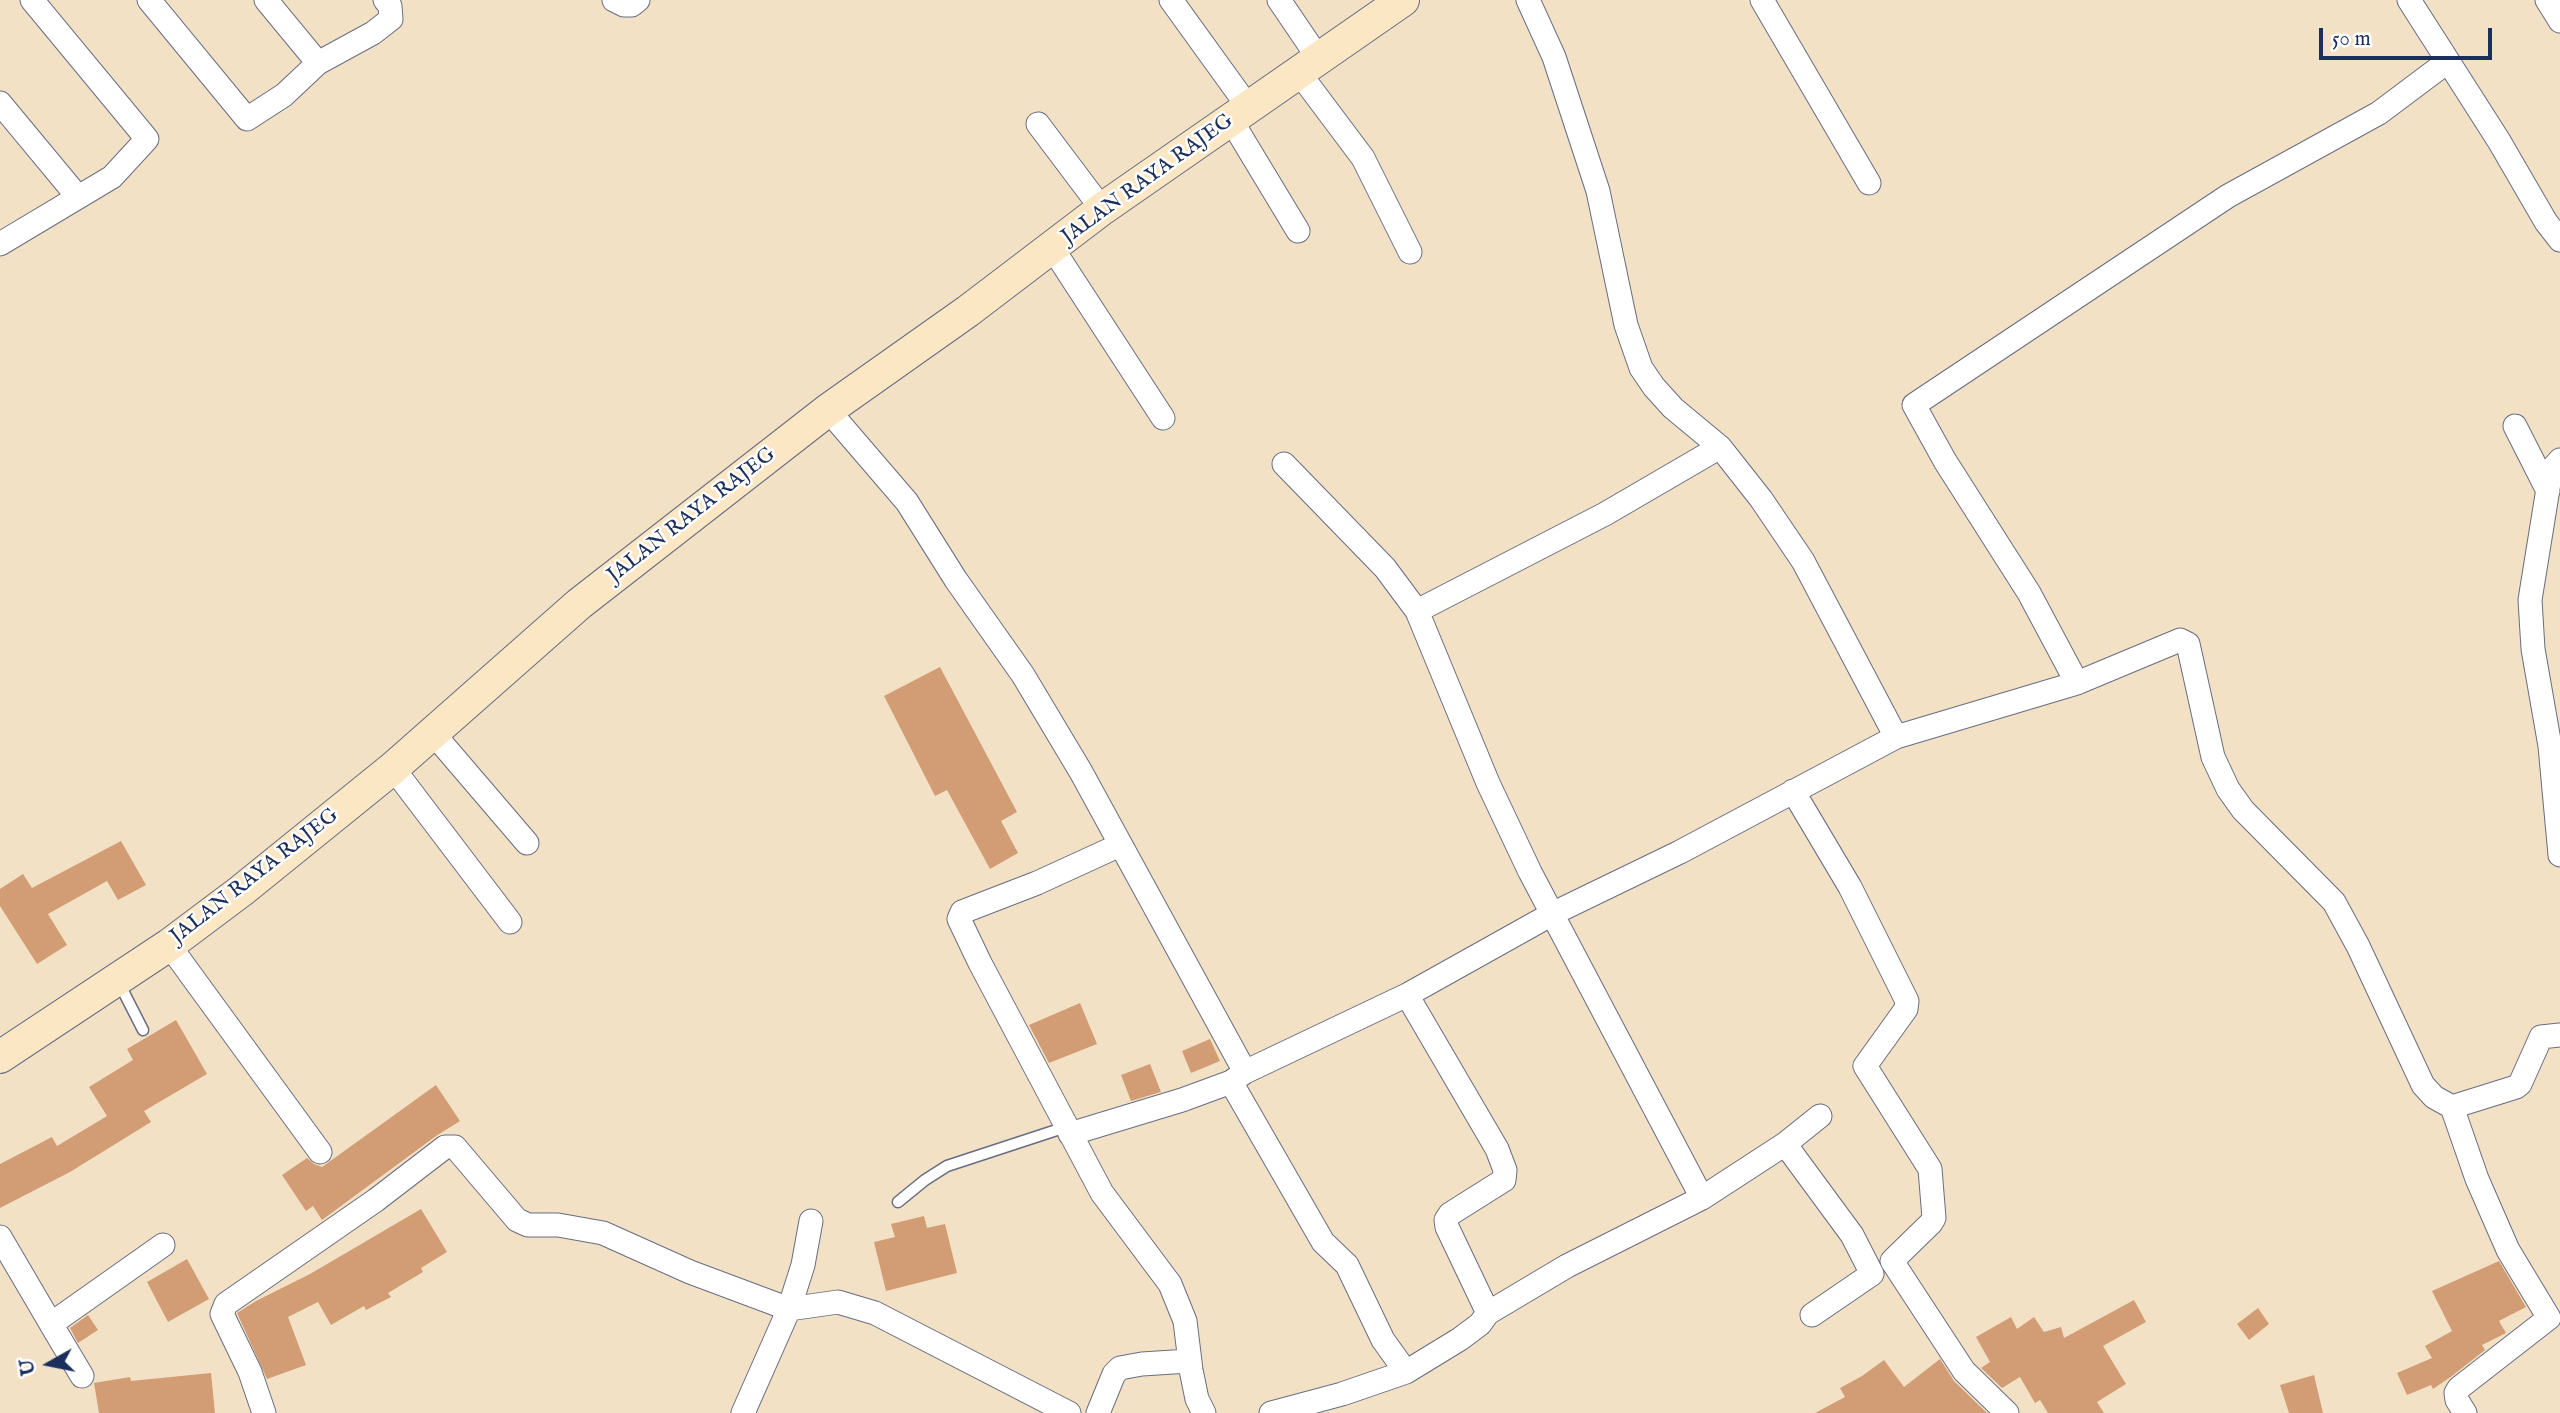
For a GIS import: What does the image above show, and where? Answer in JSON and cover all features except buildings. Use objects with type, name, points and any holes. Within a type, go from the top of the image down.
[{"type":"main road","name":"JALAN RAYA RAJEG","points":[[0,1057],[169,945],[241,891],[393,768],[579,604],[828,410],[1053,248],[1102,209],[1404,0]]},
{"type":"street","points":[[0,244],[112,177],[147,139],[32,0]]},
{"type":"street","points":[[149,0],[247,118],[284,95],[318,63],[373,33],[391,19],[390,6],[385,0]]},
{"type":"street","points":[[266,0],[318,63]]},
{"type":"street","points":[[614,0],[624,5],[632,5],[638,0]]},
{"type":"street","points":[[1171,0],[1240,114],[1298,230]]},
{"type":"street","points":[[1279,0],[1310,66],[1363,158],[1410,251]]},
{"type":"street","points":[[1528,0],[1553,57],[1598,191],[1626,325],[1642,368],[1654,387],[1673,408],[1720,447],[1761,499],[1803,561],[1896,737]]},
{"type":"street","points":[[1762,0],[1869,183]]},
{"type":"street","points":[[2409,0],[2499,141],[2546,222],[2560,240]]},
{"type":"street","points":[[2547,0],[2560,21]]},
{"type":"street","points":[[2077,683],[2029,593],[1945,461],[1914,405],[2217,203],[2379,113],[2447,62]]},
{"type":"street","points":[[0,103],[78,197]]},
{"type":"street","points":[[1038,124],[1102,209]]},
{"type":"street","points":[[1053,248],[1163,418]]},
{"type":"street","points":[[828,410],[907,502],[956,580],[1023,675],[1082,772],[1323,1242],[1347,1265],[1383,1340],[1406,1372]]},
{"type":"street","points":[[2515,426],[2548,491]]},
{"type":"street","points":[[1417,611],[1605,514],[1720,447]]},
{"type":"street","points":[[2560,460],[2551,470],[2530,600],[2533,649],[2555,745],[2560,855]]},
{"type":"street","points":[[1284,464],[1385,568],[1417,611],[1488,783],[1552,914],[1702,1198]]},
{"type":"street","points":[[1068,1130],[1182,1100],[1238,1077],[1406,995],[1552,914],[1680,852],[1896,737],[2077,683],[2180,640],[2188,644],[2213,757],[2228,789],[2243,810],[2334,902],[2358,946],[2423,1085],[2441,1102],[2452,1107],[2516,1087],[2520,1084],[2542,1037],[2560,1035]]},
{"type":"street","points":[[432,732],[527,843]]},
{"type":"street","points":[[393,768],[510,922]]},
{"type":"street","points":[[1793,791],[1850,887],[1907,1001],[1906,1009],[1865,1066],[1930,1170],[1934,1218],[1892,1261],[1812,1315]]},
{"type":"street","points":[[1120,845],[960,915],[980,963],[1102,1192],[1170,1283],[1185,1321],[1189,1361],[1197,1399],[1204,1413]]},
{"type":"street","points":[[169,945],[320,1152]]},
{"type":"street","points":[[1406,995],[1497,1149],[1505,1170],[1504,1180],[1450,1214],[1446,1220],[1488,1313]]},
{"type":"street","points":[[2452,1107],[2477,1179],[2508,1250],[2556,1319],[2459,1388],[2456,1393],[2457,1400],[2465,1413]]},
{"type":"street","points":[[1271,1413],[1342,1394],[1406,1372],[1460,1339],[1480,1324],[1488,1313],[1567,1266],[1702,1198],[1785,1144],[1820,1116]]},
{"type":"street","points":[[1785,1144],[1852,1235],[1872,1274]]},
{"type":"street","points":[[264,1413],[250,1372],[222,1314],[226,1304],[376,1200],[445,1147],[455,1147],[517,1220],[528,1225],[558,1225],[603,1233],[690,1272],[789,1309],[838,1302],[875,1313],[1069,1413]]},
{"type":"street","points":[[743,1413],[789,1309],[803,1265],[811,1221]]},
{"type":"street","points":[[0,1237],[82,1376]]},
{"type":"street","points":[[51,1324],[163,1245]]},
{"type":"street","points":[[1892,1261],[1964,1371],[2007,1413]]},
{"type":"street","points":[[1098,1413],[1114,1374],[1120,1368],[1189,1361]]},
{"type":"lane","points":[[117,980],[143,1030]]},
{"type":"lane","points":[[898,1202],[947,1166],[1068,1130]]}]
